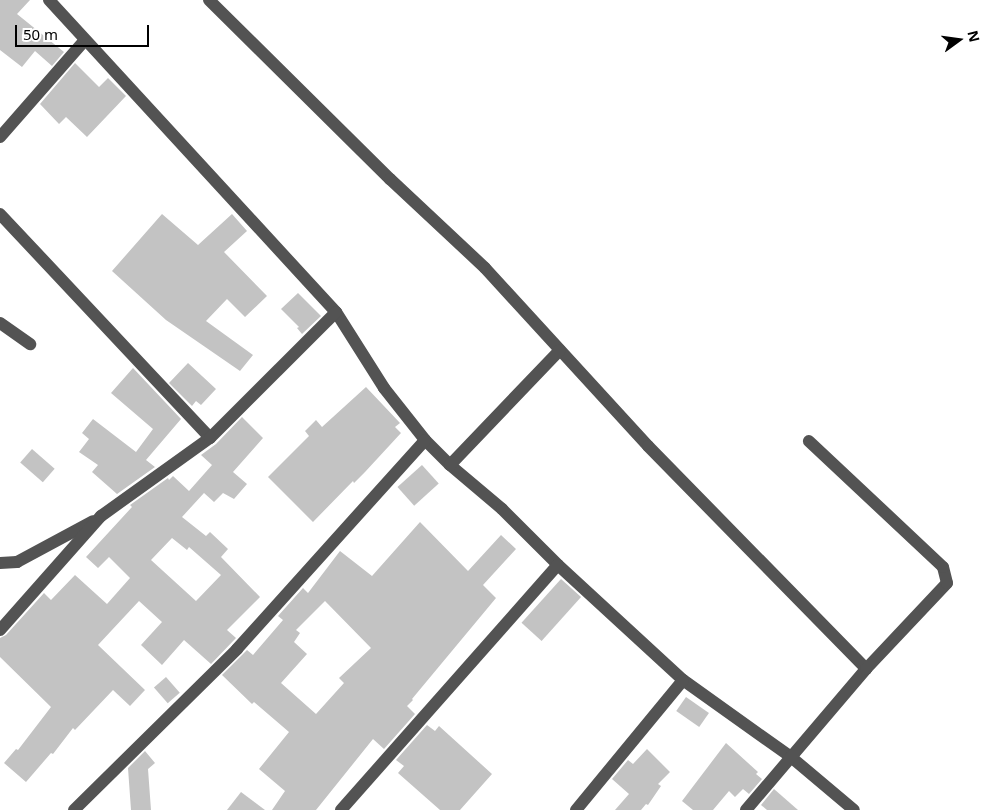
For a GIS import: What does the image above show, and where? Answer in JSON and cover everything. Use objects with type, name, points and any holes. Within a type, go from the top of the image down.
[{"type":"street","points":[[49,0],[84,41],[336,312],[384,388],[426,440],[450,465],[502,508],[558,565],[683,680],[791,757],[854,810]]},
{"type":"street","points":[[209,0],[390,179],[485,268],[648,446],[866,669]]},
{"type":"street","points":[[0,138],[84,41]]},
{"type":"street","points":[[0,214],[210,438]]},
{"type":"street","points":[[0,563],[17,562],[101,516],[210,438],[336,312]]},
{"type":"street","points":[[0,323],[30,344]]},
{"type":"street","points":[[450,465],[560,350]]},
{"type":"street","points":[[74,810],[237,649],[426,440]]},
{"type":"street","points":[[746,810],[866,669],[947,583],[943,568],[809,440]]},
{"type":"street","points":[[0,630],[101,516]]},
{"type":"street","points":[[341,810],[558,565]]},
{"type":"street","points":[[576,810],[683,680]]},
{"type":"building","points":[[0,0],[30,0],[17,14],[64,52],[52,66],[35,51],[22,67],[0,50]]},
{"type":"building","points":[[75,63],[99,87],[108,78],[126,96],[87,137],[66,117],[59,124],[40,104]]},
{"type":"building","points":[[162,214],[198,245],[232,214],[247,231],[224,252],[267,296],[245,317],[227,299],[206,321],[253,355],[240,371],[166,320],[112,271]]},
{"type":"building","points":[[298,293],[321,316],[302,334],[297,328],[299,327],[281,309]]},
{"type":"building","points":[[188,363],[216,389],[201,405],[196,401],[192,406],[169,383]]},
{"type":"building","points":[[133,368],[181,419],[146,460],[155,467],[117,494],[92,472],[98,465],[79,452],[89,439],[82,433],[93,419],[136,452],[153,429],[111,393]]},
{"type":"building","points":[[366,387],[400,423],[395,427],[401,433],[365,472],[354,483],[353,481],[313,522],[268,477],[309,436],[305,431],[316,420],[322,427]]},
{"type":"building","points":[[242,417],[263,438],[233,472],[247,484],[234,499],[223,493],[214,502],[204,493],[182,517],[206,536],[210,532],[228,549],[221,557],[260,597],[227,630],[236,638],[211,664],[184,640],[162,665],[141,645],[162,622],[139,601],[98,645],[145,690],[130,706],[113,690],[75,730],[73,728],[53,754],[51,753],[26,782],[4,763],[16,749],[18,750],[51,707],[0,657],[0,638],[6,635],[44,593],[51,600],[75,575],[107,604],[130,578],[109,557],[98,568],[86,557],[132,507],[130,505],[168,478],[169,480],[173,476],[189,491],[212,465],[201,455],[216,444]],"holes":[[[172,538],[187,550],[189,547],[221,575],[196,601],[151,560]]]},
{"type":"building","points":[[32,449],[55,469],[43,482],[20,463]]},
{"type":"building","points":[[422,465],[439,484],[414,506],[397,487]]},
{"type":"building","points":[[420,522],[468,571],[501,535],[516,549],[483,585],[496,598],[412,699],[407,706],[415,714],[384,749],[373,739],[316,810],[272,810],[285,791],[259,769],[289,732],[254,702],[252,704],[222,675],[247,650],[253,655],[283,620],[278,616],[303,588],[308,593],[340,551],[372,576]],"holes":[[[325,601],[371,648],[339,678],[344,683],[316,714],[281,683],[307,654],[294,642],[300,633],[296,630]]]},
{"type":"building","points":[[561,579],[581,597],[542,641],[522,623]]},
{"type":"building","points":[[166,677],[180,693],[168,703],[154,687]]},
{"type":"building","points":[[686,697],[709,713],[699,727],[676,711]]},
{"type":"building","points":[[427,725],[435,731],[439,726],[492,774],[460,810],[440,810],[398,773],[404,766],[396,760]]},
{"type":"building","points":[[726,743],[758,772],[756,774],[762,779],[749,794],[743,789],[735,797],[729,791],[713,810],[693,810],[682,801]]},
{"type":"building","points":[[647,749],[670,772],[658,784],[661,786],[648,805],[646,804],[641,810],[615,810],[629,794],[612,779],[628,760],[633,764]]},
{"type":"building","points":[[145,751],[155,763],[148,769],[151,810],[131,810],[128,768]]},
{"type":"building","points":[[774,789],[798,810],[767,810],[761,805]]},
{"type":"building","points":[[241,792],[265,810],[227,810]]}]
